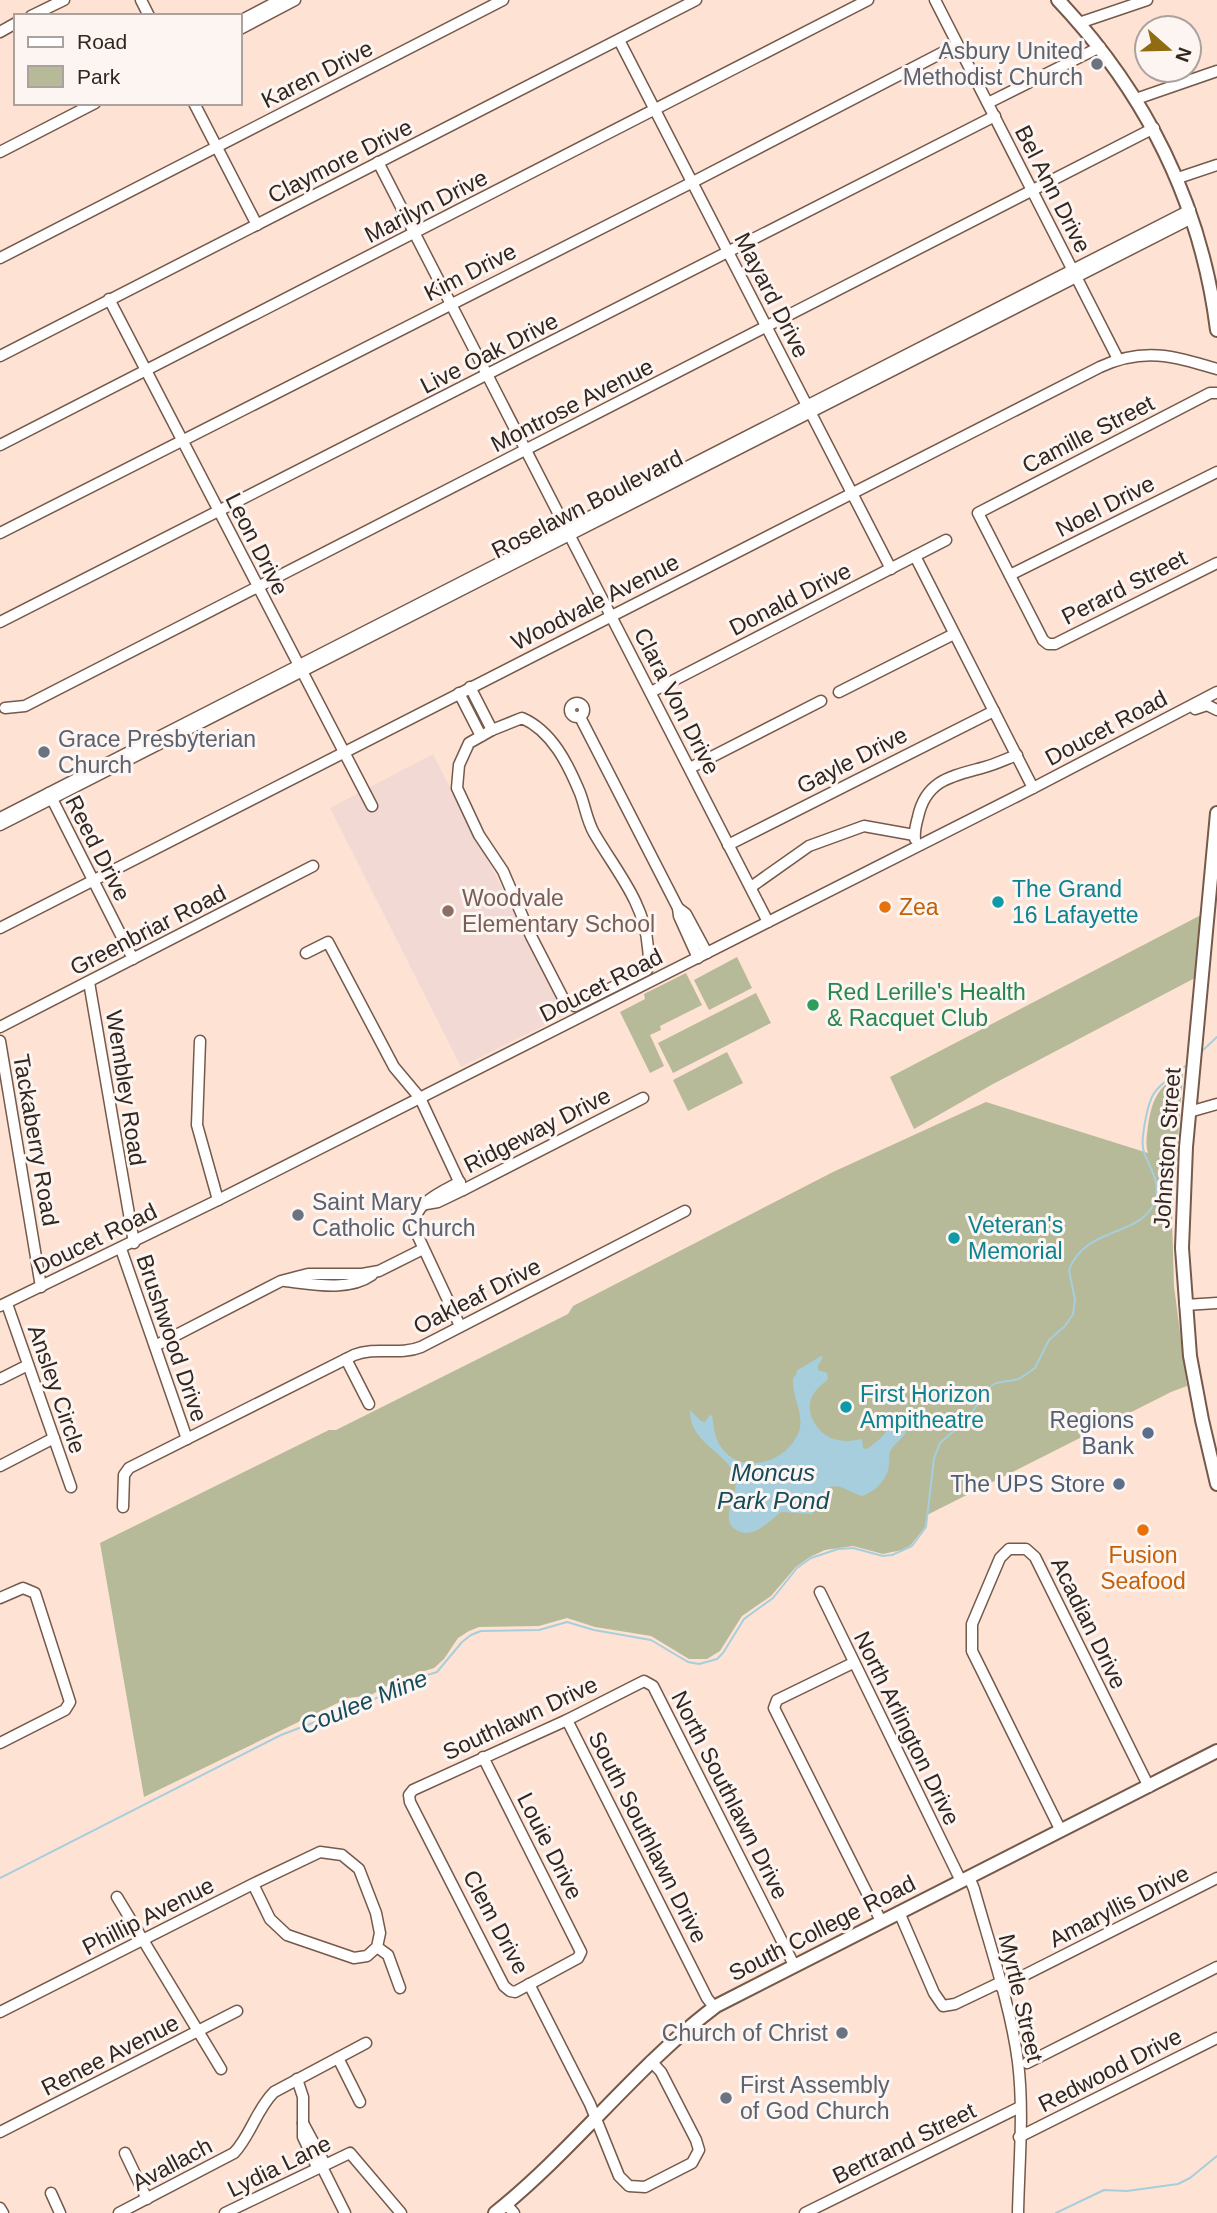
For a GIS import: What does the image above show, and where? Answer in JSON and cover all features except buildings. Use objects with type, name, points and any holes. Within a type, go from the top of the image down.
[{"type":"main road","points":[[1058,0],[1100,47],[1154,128],[1178,178],[1212,273],[1217,330]]},
{"type":"main road","name":"Johnston Street","points":[[1217,813],[1189,1112],[1182,1236],[1191,1364],[1217,1484]]},
{"type":"main road","name":"South College Road","points":[[495,2213],[510,2208],[594,2118],[685,2029],[714,2007],[1217,1751]]},
{"type":"street","points":[[35,14],[64,0]]},
{"type":"street","points":[[242,20],[280,0]]},
{"type":"street","points":[[242,28],[295,0]]},
{"type":"street","name":"Karen Drive","points":[[0,258],[216,147],[481,5],[503,0]]},
{"type":"street","name":"Claymore Drive","points":[[0,355],[696,0]]},
{"type":"street","name":"Marilyn Drive","points":[[0,445],[869,0]]},
{"type":"street","name":"Bel Ann Drive","points":[[935,0],[1118,359]]},
{"type":"street","points":[[1079,23],[1147,0]]},
{"type":"street","name":"Mayard Drive","points":[[619,40],[891,569]]},
{"type":"street","name":"Kim Drive","points":[[0,533],[691,183],[957,45]]},
{"type":"street","points":[[988,103],[1100,47]]},
{"type":"street","points":[[1136,99],[1217,71]]},
{"type":"street","points":[[0,145],[76,105]]},
{"type":"street","points":[[0,152],[90,105]]},
{"type":"street","points":[[195,105],[257,225]]},
{"type":"street","name":"Live Oak Drive","points":[[0,622],[995,116]]},
{"type":"street","name":"Montrose Avenue","points":[[5,708],[25,706],[1154,128]]},
{"type":"street","name":"Clara Von Drive","points":[[378,162],[768,922]]},
{"type":"street","points":[[1178,178],[1217,165]]},
{"type":"street","name":"Roselawn Boulevard","points":[[0,825],[23,810],[116,762],[1191,214]]},
{"type":"street","name":"Leon Drive","points":[[109,299],[372,806]]},
{"type":"street","name":"Woodvale Avenue","points":[[0,928],[1118,359],[1161,354],[1217,369]]},
{"type":"street","name":"Camille Street","points":[[1010,575],[978,513],[1210,394],[1217,393]]},
{"type":"street","name":"Noel Drive","points":[[1010,575],[1217,472]]},
{"type":"street","name":"Donald Drive","points":[[651,692],[946,540]]},
{"type":"street","points":[[915,556],[1033,788]]},
{"type":"street","name":"Perard Street","points":[[1010,575],[1043,640],[1048,644],[1055,643],[1217,563]]},
{"type":"street","points":[[839,692],[954,634]]},
{"type":"street","points":[[470,687],[492,730]]},
{"type":"street","name":"Doucet Road","points":[[4,1305],[134,1243],[1033,788],[1217,692]]},
{"type":"street","points":[[459,693],[481,736]]},
{"type":"street","points":[[690,768],[821,701]]},
{"type":"street","points":[[1072,768],[1090,762],[1203,705],[1217,710]]},
{"type":"street","name":"Gayle Drive","points":[[728,845],[994,710]]},
{"type":"street","points":[[580,717],[678,908],[679,916],[702,955]]},
{"type":"street","points":[[522,718],[558,749],[580,792],[592,828],[622,875],[643,917],[648,946],[647,970],[580,1005],[570,1005],[564,1000],[531,936],[503,871],[479,835],[458,793],[457,778],[463,753],[468,743],[481,736],[522,718]]},
{"type":"street","points":[[918,846],[914,835],[920,806],[942,780],[958,772],[1017,755]]},
{"type":"street","name":"Reed Drive","points":[[50,796],[133,959]]},
{"type":"street","name":"Roselawn Boulevard","points":[[0,818],[23,810]]},
{"type":"street","points":[[751,887],[809,846],[864,826],[914,835]]},
{"type":"street","name":"Greenbriar Road","points":[[0,1027],[313,866]]},
{"type":"street","name":"Ridgeway Drive","points":[[306,953],[328,942],[394,1067],[420,1098],[461,1186],[643,1098]]},
{"type":"street","points":[[647,970],[652,981]]},
{"type":"street","name":"Wembley Road","points":[[89,982],[134,1243]]},
{"type":"street","name":"Tackaberry Road","points":[[0,1041],[41,1287]]},
{"type":"street","points":[[200,1041],[197,1125],[218,1200]]},
{"type":"street","points":[[1189,1112],[1217,1104]]},
{"type":"street","points":[[460,1326],[423,1249],[414,1221],[418,1211],[433,1197],[461,1186]]},
{"type":"street","name":"Oakleaf Drive","points":[[123,1507],[124,1475],[127,1469],[359,1353],[371,1350],[410,1351],[685,1211]]},
{"type":"street","name":"Brushwood Drive","points":[[121,1249],[187,1439]]},
{"type":"street","points":[[155,1346],[281,1281],[308,1273],[362,1274],[379,1271],[423,1249]]},
{"type":"street","points":[[1185,1305],[1217,1303]]},
{"type":"street","name":"Ansley Circle","points":[[4,1305],[71,1487]]},
{"type":"street","points":[[346,1359],[369,1404]]},
{"type":"street","points":[[0,1379],[28,1365]]},
{"type":"street","points":[[0,1466],[54,1438]]},
{"type":"street","name":"Acadian Drive","points":[[1061,1831],[974,1658],[971,1646],[972,1624],[1000,1558],[1009,1549],[1026,1549],[1035,1557],[1149,1787]]},
{"type":"street","points":[[0,1598],[23,1588],[35,1593],[70,1702],[65,1710],[0,1743]]},
{"type":"street","name":"North Arlington Drive","points":[[820,1592],[853,1663],[965,1879]]},
{"type":"street","points":[[853,1663],[777,1700],[774,1704],[775,1714],[881,1921]]},
{"type":"street","name":"Southlawn Drive","points":[[409,1795],[413,1790],[567,1720],[639,1682],[649,1682]]},
{"type":"street","name":"North Southlawn Drive","points":[[649,1682],[794,1965]]},
{"type":"street","name":"South Southlawn Drive","points":[[567,1720],[714,2007]]},
{"type":"street","name":"Louie Drive","points":[[483,1757],[580,1947],[581,1954],[578,1958],[529,1984]]},
{"type":"street","name":"Clem Drive","points":[[409,1795],[410,1802],[504,1986],[515,1992],[529,1984],[590,2104],[619,2176],[629,2186],[645,2186],[694,2161],[698,2155],[698,2144],[661,2073],[651,2062]]},
{"type":"street","name":"Phillip Avenue","points":[[0,2012],[313,1854],[335,1853],[349,1859],[359,1869],[376,1913],[380,1934],[377,1947]]},
{"type":"street","name":"Amaryllis Drive","points":[[899,1912],[934,1993],[943,2006],[956,2004],[1000,1985],[1217,1878]]},
{"type":"street","name":"Myrtle Street","points":[[965,1879],[974,1889],[1018,2060],[1018,2213]]},
{"type":"street","points":[[253,1884],[270,1919],[287,1935],[354,1958],[367,1956],[377,1947],[388,1955],[400,1988]]},
{"type":"street","points":[[117,1897],[221,2070]]},
{"type":"street","points":[[1027,2063],[1217,1967]]},
{"type":"street","name":"Renee Avenue","points":[[0,2132],[237,2011]]},
{"type":"street","name":"Redwood Drive","points":[[1019,2137],[1217,2038]]},
{"type":"street","name":"Avallach","points":[[119,2213],[234,2153],[243,2144],[264,2102],[274,2092],[366,2043]]},
{"type":"street","points":[[338,2058],[360,2102]]},
{"type":"street","points":[[297,2079],[303,2097],[303,2123],[345,2213]]},
{"type":"street","name":"Bertrand Street","points":[[805,2213],[1020,2107]]},
{"type":"street","points":[[125,2153],[147,2199]]},
{"type":"street","name":"Lydia Lane","points":[[225,2213],[350,2153],[401,2213]]},
{"type":"street","points":[[51,2193],[60,2213]]},
{"type":"street","points":[[0,2208],[3,2213]]},
{"type":"shaded area","name":"Woodvale Elementary School","points":[[433,754],[567,1014],[461,1067],[330,808]]},
{"type":"green space","points":[[1201,915],[1195,978],[993,1084],[914,1129],[890,1077]]},
{"type":"green space","points":[[737,957],[752,988],[709,1010],[694,980]]},
{"type":"green space","points":[[686,973],[702,1005],[660,1026],[661,1030],[650,1035],[664,1066],[650,1073],[620,1012],[645,999],[644,994]]},
{"type":"green space","points":[[756,993],[771,1023],[673,1073],[658,1043]]},
{"type":"green space","points":[[727,1052],[743,1083],[688,1111],[673,1080]]},
{"type":"green space","points":[[1183,1073],[1172,1219],[1174,1286],[1187,1386],[927,1515],[925,1527],[911,1545],[902,1550],[883,1554],[853,1546],[825,1550],[810,1557],[796,1567],[771,1596],[742,1616],[720,1651],[707,1659],[689,1659],[651,1636],[595,1627],[567,1618],[539,1626],[479,1627],[458,1638],[444,1659],[434,1668],[399,1679],[371,1695],[348,1698],[144,1797],[100,1543],[329,1430],[336,1430],[568,1314],[573,1306],[833,1172],[986,1102],[1148,1153],[1147,1133],[1154,1101],[1162,1088]]},
{"type":"water","name":"Moncus Park Pond","points":[[823,1357],[818,1370],[827,1373],[828,1379],[814,1393],[810,1408],[814,1422],[828,1436],[848,1441],[862,1439],[863,1448],[867,1449],[881,1438],[896,1419],[905,1421],[905,1433],[891,1450],[886,1475],[876,1488],[862,1496],[834,1486],[825,1490],[812,1514],[781,1512],[756,1531],[738,1531],[729,1520],[735,1476],[724,1460],[695,1431],[690,1410],[701,1421],[705,1422],[712,1416],[718,1442],[726,1453],[737,1460],[749,1463],[773,1458],[784,1452],[799,1431],[800,1418],[793,1385],[796,1371]]},
{"type":"waterway","name":"Coulee Mine","points":[[1200,1053],[1217,1037]]},
{"type":"waterway","name":"Coulee Mine","points":[[0,1878],[281,1735],[373,1700],[401,1683],[437,1672],[462,1642],[481,1631],[539,1630],[567,1622],[594,1630],[651,1640],[688,1662],[699,1664],[717,1659],[744,1619],[773,1598],[797,1568],[811,1558],[838,1549],[853,1548],[883,1556],[892,1555],[912,1546],[926,1527],[934,1458],[940,1443],[968,1419],[987,1389],[996,1383],[1019,1379],[1035,1368],[1049,1340],[1065,1326],[1073,1314],[1075,1300],[1069,1270],[1077,1256],[1100,1238],[1138,1221],[1148,1213],[1155,1201],[1156,1183],[1143,1145],[1149,1103],[1157,1089],[1188,1064]]},
{"type":"waterway","points":[[1056,2213],[1104,2190],[1127,2191],[1178,2184],[1190,2178],[1217,2156]]},
{"type":"place","name":"Asbury United Methodist Church","points":[[1097,64]]},
{"type":"place","name":"Grace Presbyterian Church","points":[[44,752]]},
{"type":"place","name":"The Grand 16 Lafayette","points":[[998,902]]},
{"type":"place","name":"Zea","points":[[885,907]]},
{"type":"place","name":"Woodvale Elementary School","points":[[448,911]]},
{"type":"place","name":"Red Lerille's Health & Racquet Club","points":[[813,1005]]},
{"type":"place","name":"Saint Mary Catholic Church","points":[[298,1215]]},
{"type":"place","name":"Veteran's Memorial","points":[[954,1238]]},
{"type":"place","name":"First Horizon Ampitheatre","points":[[846,1407]]},
{"type":"place","name":"Regions Bank","points":[[1148,1433]]},
{"type":"place","name":"The UPS Store","points":[[1119,1484]]},
{"type":"place","name":"Fusion Seafood","points":[[1143,1530]]},
{"type":"place","name":"Church of Christ","points":[[842,2033]]},
{"type":"place","name":"First Assembly of God Church","points":[[726,2098]]}]
